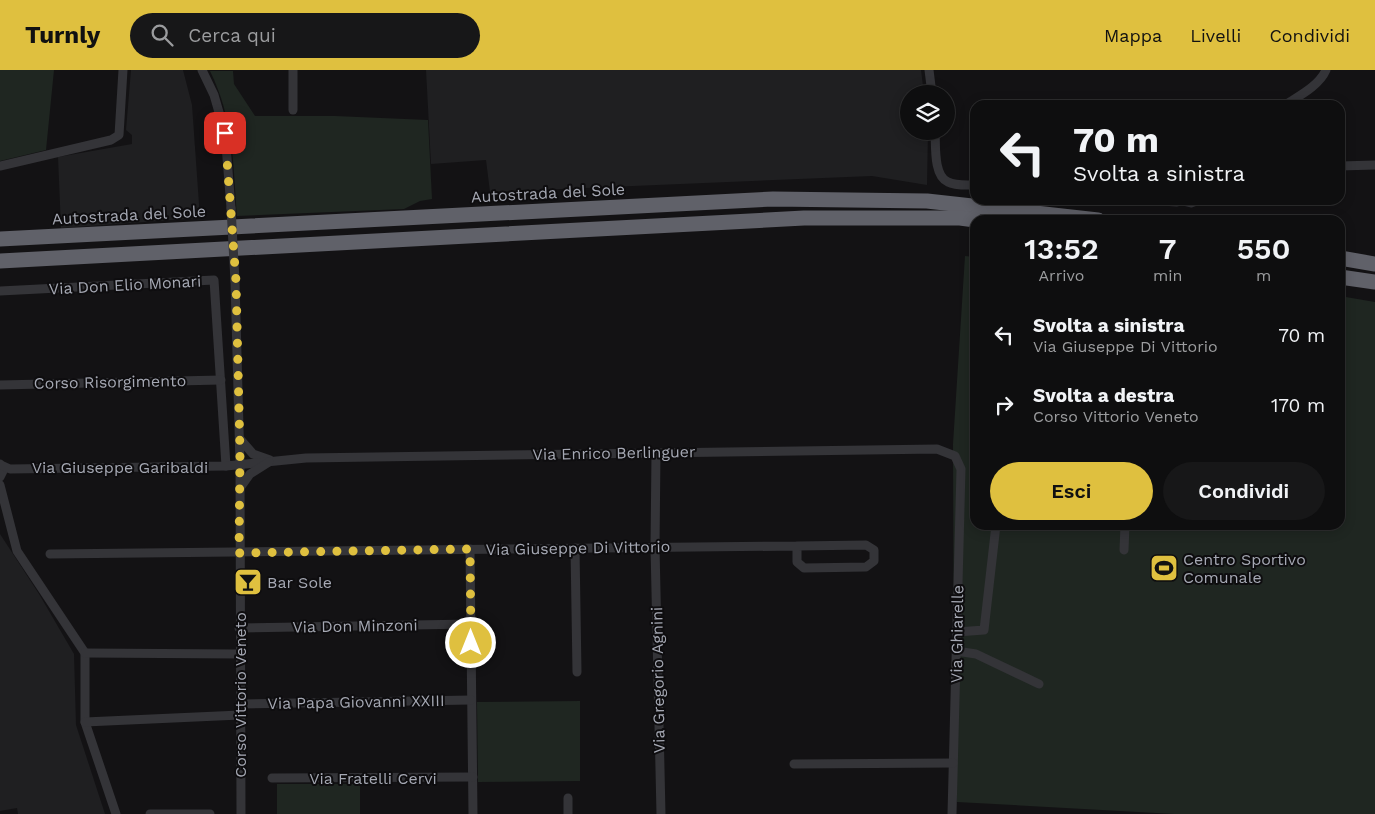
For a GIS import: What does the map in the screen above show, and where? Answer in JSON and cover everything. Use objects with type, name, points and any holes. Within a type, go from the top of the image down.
[{"type":"highway","name":"Autostrada del Sole","points":[[0,239],[773,199],[927,201],[1053,215]]},
{"type":"highway","points":[[0,261],[804,218],[970,219]]},
{"type":"highway","points":[[1345,259],[1375,264]]},
{"type":"highway","points":[[1345,277],[1375,282]]},
{"type":"street","points":[[0,166],[111,140],[119,135],[123,70]]},
{"type":"street","name":"Corso Vittorio Veneto","points":[[202,70],[214,95],[225,133],[236,281],[240,439],[239,628],[241,814]]},
{"type":"street","points":[[293,70],[293,110]]},
{"type":"street","points":[[929,70],[931,85]]},
{"type":"street","points":[[1291,100],[1315,84],[1323,77],[1326,70]]},
{"type":"street","points":[[936,140],[938,171],[943,179],[949,183],[970,185]]},
{"type":"street","points":[[1345,166],[1375,164]]},
{"type":"street","name":"Via Don Elio Monari","points":[[0,291],[214,280],[226,466]]},
{"type":"street","name":"Corso Risorgimento","points":[[0,385],[221,380]]},
{"type":"street","name":"Via Enrico Berlinguer","points":[[240,439],[253,454],[271,461]]},
{"type":"street","name":"Via Enrico Berlinguer","points":[[240,464],[271,461],[937,449],[955,456]]},
{"type":"street","name":"Via Gregorio Agnini","points":[[656,453],[655,547],[661,814]]},
{"type":"street","name":"Via Ghiarelle","points":[[952,814],[961,469],[955,456]]},
{"type":"street","points":[[240,489],[250,474],[271,461]]},
{"type":"street","name":"Via Giuseppe Garibaldi","points":[[1,465],[10,468],[226,466],[240,464]]},
{"type":"street","points":[[0,477],[3,471],[1,465]]},
{"type":"street","points":[[0,485],[17,551],[85,653],[85,722],[116,814]]},
{"type":"street","points":[[956,632],[984,630],[995,530]]},
{"type":"street","points":[[1124,550],[1125,530]]},
{"type":"street","name":"Via Giuseppe Di Vittorio","points":[[50,554],[866,545],[874,550],[874,562],[866,567],[804,568],[797,562],[797,546]]},
{"type":"street","points":[[575,548],[577,672]]},
{"type":"street","points":[[470,549],[473,814]]},
{"type":"street","name":"Via Don Minzoni","points":[[239,628],[471,624]]},
{"type":"street","points":[[956,651],[976,654],[1039,684]]},
{"type":"street","points":[[85,653],[240,654]]},
{"type":"street","name":"Via Papa Giovanni XXIII","points":[[240,704],[471,700]]},
{"type":"street","points":[[85,722],[240,715]]},
{"type":"street","points":[[794,764],[953,763]]},
{"type":"street","name":"Via Fratelli Cervi","points":[[272,778],[473,777]]},
{"type":"street","points":[[568,798],[568,814]]},
{"type":"street","points":[[150,814],[210,814]]},
{"type":"shaded area","points":[[0,70],[54,70],[46,150],[0,161]]},
{"type":"shaded area","points":[[131,70],[183,70],[192,105],[200,218],[61,228],[58,157],[132,144],[132,135],[126,130]]},
{"type":"shaded area","points":[[426,70],[921,70],[923,85],[900,85],[900,140],[928,140],[927,185],[872,176],[490,192],[486,160],[431,164]]},
{"type":"shaded area","points":[[210,71],[233,71],[234,84],[255,116],[335,116],[428,120],[432,199],[420,201],[404,209],[237,216],[228,124],[218,89]]},
{"type":"shaded area","name":"Centro Sportivo Comunale","points":[[965,256],[970,256],[970,530],[1345,530],[1345,297],[1375,302],[1375,814],[1174,814],[957,802],[954,701],[953,444]]},
{"type":"shaded area","points":[[0,534],[39,594],[74,654],[76,725],[105,814],[18,814],[17,808],[0,811]]},
{"type":"shaded area","points":[[580,701],[580,781],[478,782],[477,702]]},
{"type":"shaded area","points":[[277,784],[360,784],[360,814],[277,814]]},
{"type":"place","name":"Centro Sportivo Comunale","points":[[1164,568]]},
{"type":"place","name":"Bar Sole","points":[[248,582]]},
{"type":"route","points":[[225,133],[236,281],[240,452],[239,553],[470,549],[471,643]]}]
